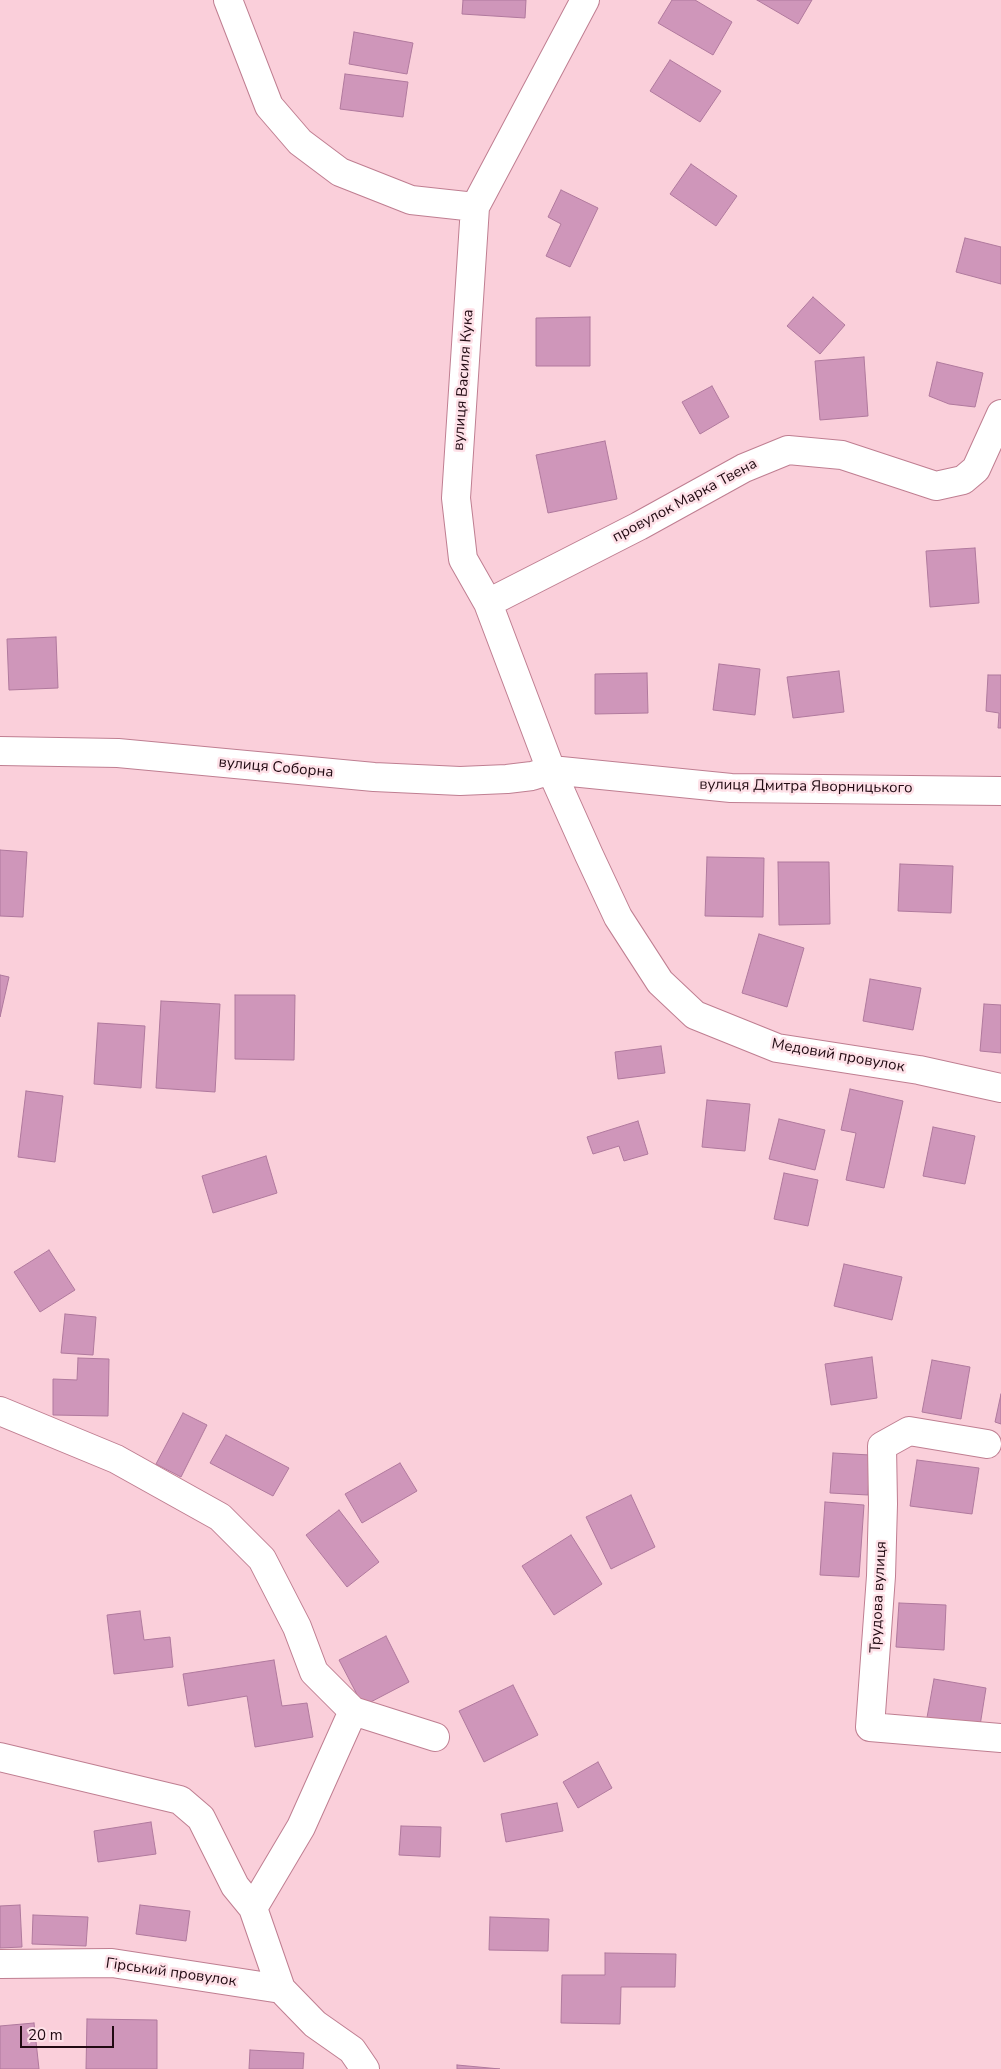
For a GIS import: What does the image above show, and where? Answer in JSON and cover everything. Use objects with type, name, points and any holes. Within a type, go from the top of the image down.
[{"type":"street","points":[[228,0],[269,106],[300,142],[340,172],[411,200],[476,207]]},
{"type":"street","name":"вулиця Василя Кука","points":[[551,770],[488,603],[464,559],[456,498],[476,207],[585,0]]},
{"type":"street","name":"провулок Марка Твена","points":[[488,603],[639,526],[744,468],[788,450],[842,455],[936,486],[963,480],[976,469],[1001,414]]},
{"type":"street","name":"вулиця Соборна","points":[[0,751],[118,753],[374,777],[460,781],[532,776],[551,770]]},
{"type":"street","name":"вулиця Дмитра Яворницького","points":[[551,770],[731,788],[1001,791]]},
{"type":"street","name":"Медовий провулок","points":[[551,770],[618,917],[660,982],[695,1016],[777,1048],[919,1070],[1001,1088]]},
{"type":"street","points":[[0,1411],[116,1459],[220,1517],[262,1559],[297,1627],[314,1672],[354,1711],[435,1736]]},
{"type":"street","name":"Трудова вулиця","points":[[988,1444],[909,1431],[882,1446],[881,1576],[870,1727],[1001,1738]]},
{"type":"street","points":[[254,1908],[301,1827],[354,1711]]},
{"type":"street","points":[[0,1757],[180,1800],[201,1818],[235,1886],[254,1908],[281,1989],[315,2024],[352,2050],[365,2069]]},
{"type":"street","name":"Гірський провулок","points":[[0,1964],[112,1963],[281,1989]]},
{"type":"building","points":[[463,0],[526,0],[525,18],[462,14]]},
{"type":"building","points":[[672,0],[695,0],[732,22],[713,55],[658,23]]},
{"type":"building","points":[[757,0],[812,0],[798,24]]},
{"type":"building","points":[[354,32],[413,43],[407,74],[349,64]]},
{"type":"building","points":[[670,60],[721,91],[700,122],[650,91]]},
{"type":"building","points":[[345,74],[408,82],[403,117],[340,109]]},
{"type":"building","points":[[691,164],[737,196],[716,226],[670,194]]},
{"type":"building","points":[[561,190],[598,208],[570,267],[546,256],[561,224],[548,217]]},
{"type":"building","points":[[965,238],[1001,247],[1001,284],[956,272]]},
{"type":"building","points":[[813,297],[845,325],[820,354],[787,326]]},
{"type":"building","points":[[590,317],[590,366],[536,366],[536,318]]},
{"type":"building","points":[[864,357],[868,416],[820,420],[815,361]]},
{"type":"building","points":[[937,362],[983,373],[975,407],[949,404],[929,396]]},
{"type":"building","points":[[712,386],[729,417],[700,434],[682,402]]},
{"type":"building","points":[[605,441],[617,499],[548,513],[536,455]]},
{"type":"building","points":[[975,548],[979,603],[930,607],[926,551]]},
{"type":"building","points":[[56,637],[58,688],[9,690],[7,639]]},
{"type":"building","points":[[719,664],[760,669],[755,715],[713,710]]},
{"type":"building","points":[[839,671],[844,712],[793,718],[787,677]]},
{"type":"building","points":[[647,673],[648,713],[595,714],[595,674]]},
{"type":"building","points":[[988,675],[1001,675],[1001,728],[998,728],[999,713],[986,711]]},
{"type":"building","points":[[0,850],[27,852],[23,917],[0,916]]},
{"type":"building","points":[[707,857],[764,858],[763,917],[705,916]]},
{"type":"building","points":[[778,862],[829,862],[830,924],[779,925]]},
{"type":"building","points":[[900,864],[953,866],[951,913],[898,911]]},
{"type":"building","points":[[759,934],[804,948],[787,1007],[742,993]]},
{"type":"building","points":[[0,975],[9,977],[0,1017]]},
{"type":"building","points":[[870,979],[921,988],[913,1030],[863,1021]]},
{"type":"building","points":[[235,995],[295,995],[294,1060],[235,1059]]},
{"type":"building","points":[[161,1001],[220,1004],[215,1092],[156,1088]]},
{"type":"building","points":[[984,1004],[1001,1005],[1001,1053],[980,1051]]},
{"type":"building","points":[[98,1023],[145,1026],[141,1088],[94,1084]]},
{"type":"building","points":[[661,1046],[665,1073],[618,1079],[615,1052]]},
{"type":"building","points":[[850,1089],[903,1101],[884,1188],[846,1180],[856,1133],[841,1130]]},
{"type":"building","points":[[26,1091],[63,1096],[55,1162],[18,1157]]},
{"type":"building","points":[[707,1100],[750,1104],[745,1151],[702,1147]]},
{"type":"building","points":[[779,1119],[825,1130],[815,1170],[769,1159]]},
{"type":"building","points":[[638,1121],[648,1154],[624,1161],[619,1146],[593,1154],[587,1137]]},
{"type":"building","points":[[933,1127],[975,1136],[965,1184],[923,1176]]},
{"type":"building","points":[[266,1156],[277,1193],[213,1213],[202,1176]]},
{"type":"building","points":[[784,1173],[818,1180],[808,1226],[774,1219]]},
{"type":"building","points":[[49,1250],[75,1290],[40,1312],[14,1272]]},
{"type":"building","points":[[844,1264],[902,1277],[892,1320],[834,1306]]},
{"type":"building","points":[[65,1314],[96,1317],[93,1355],[61,1353]]},
{"type":"building","points":[[872,1357],[877,1398],[831,1405],[825,1364]]},
{"type":"building","points":[[78,1358],[109,1359],[108,1416],[53,1415],[53,1379],[77,1380]]},
{"type":"building","points":[[932,1360],[970,1367],[961,1419],[922,1412]]},
{"type":"building","points":[[1001,1394],[1001,1424],[995,1422]]},
{"type":"building","points":[[183,1413],[207,1425],[181,1477],[156,1464]]},
{"type":"building","points":[[226,1435],[289,1468],[273,1496],[210,1463]]},
{"type":"building","points":[[833,1453],[870,1455],[868,1495],[830,1493]]},
{"type":"building","points":[[917,1460],[979,1468],[972,1514],[910,1506]]},
{"type":"building","points":[[400,1463],[417,1491],[362,1523],[345,1494]]},
{"type":"building","points":[[631,1495],[655,1547],[611,1569],[586,1517]]},
{"type":"building","points":[[825,1502],[864,1505],[859,1577],[820,1575]]},
{"type":"building","points":[[339,1510],[379,1562],[347,1587],[306,1535]]},
{"type":"building","points":[[571,1535],[602,1584],[554,1615],[522,1566]]},
{"type":"building","points":[[899,1603],[946,1605],[944,1650],[896,1647]]},
{"type":"building","points":[[140,1611],[144,1640],[170,1637],[173,1667],[114,1674],[107,1615]]},
{"type":"building","points":[[386,1636],[409,1682],[363,1706],[339,1660]]},
{"type":"building","points":[[274,1660],[282,1706],[307,1703],[313,1737],[255,1747],[247,1696],[188,1706],[183,1674]]},
{"type":"building","points":[[934,1679],[986,1688],[979,1732],[926,1723]]},
{"type":"building","points":[[513,1685],[538,1735],[484,1762],[459,1711]]},
{"type":"building","points":[[598,1762],[612,1788],[578,1808],[563,1782]]},
{"type":"building","points":[[557,1803],[563,1831],[506,1842],[501,1814]]},
{"type":"building","points":[[151,1822],[156,1854],[98,1862],[94,1831]]},
{"type":"building","points":[[401,1826],[441,1827],[440,1857],[399,1855]]},
{"type":"building","points":[[20,1905],[22,1947],[0,1948],[0,1906]]},
{"type":"building","points":[[140,1905],[190,1911],[186,1941],[136,1934]]},
{"type":"building","points":[[33,1915],[88,1917],[86,1946],[32,1944]]},
{"type":"building","points":[[490,1917],[549,1919],[548,1951],[489,1950]]},
{"type":"building","points":[[605,1953],[676,1954],[675,1987],[621,1987],[620,2024],[561,2023],[562,1975],[605,1975]]},
{"type":"building","points":[[87,2019],[157,2020],[157,2069],[86,2069]]},
{"type":"building","points":[[34,2023],[39,2069],[0,2069],[0,2026]]},
{"type":"building","points":[[250,2050],[304,2053],[303,2069],[249,2069]]},
{"type":"building","points":[[457,2065],[500,2069],[457,2069]]}]
